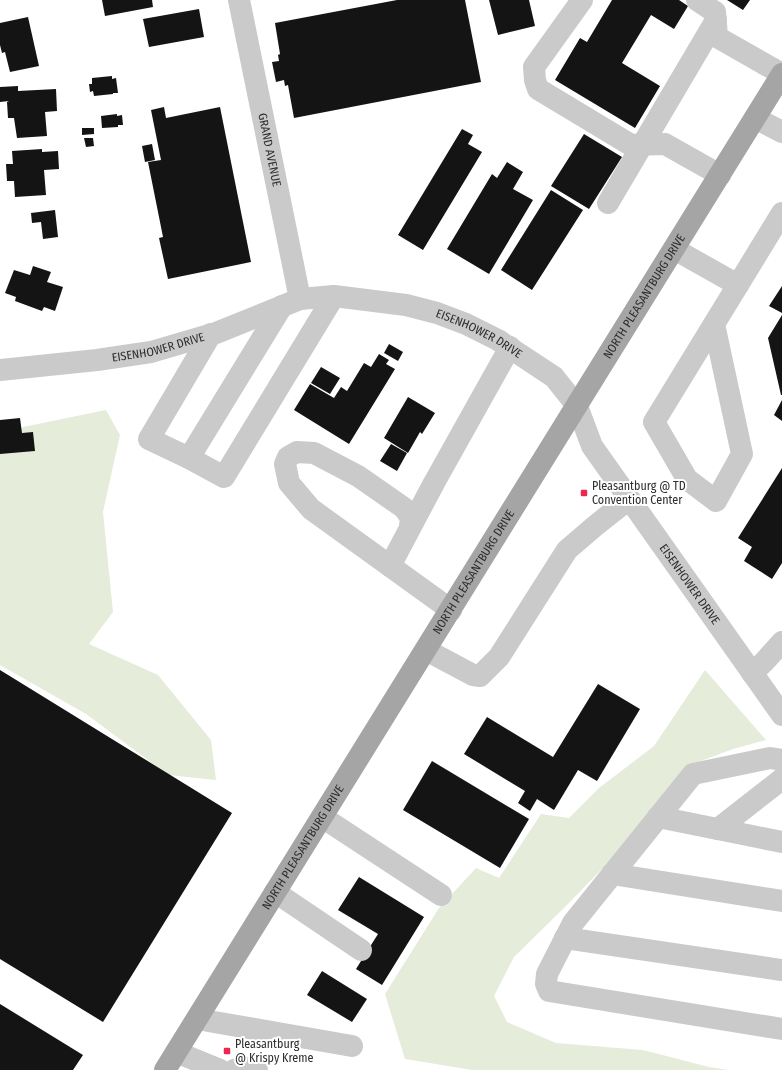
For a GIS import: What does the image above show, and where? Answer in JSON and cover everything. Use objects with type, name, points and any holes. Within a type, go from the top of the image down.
[{"type":"main road","name":"NORTH PLEASANTBURG DRIVE","points":[[165,1070],[782,74]]},
{"type":"street","name":"GRAND AVENUE","points":[[239,0],[291,303]]},
{"type":"street","points":[[582,0],[534,67],[535,80],[538,89],[631,145],[665,144],[720,175]]},
{"type":"street","points":[[697,0],[715,12],[717,37],[782,74]]},
{"type":"street","points":[[608,203],[716,20]]},
{"type":"street","points":[[755,118],[782,132]]},
{"type":"street","points":[[714,324],[742,454],[716,501],[687,479],[654,422],[714,324],[738,285],[782,213]]},
{"type":"street","points":[[674,249],[738,285]]},
{"type":"street","name":"EISENHOWER DRIVE","points":[[0,370],[96,360],[150,352],[211,334],[291,303],[334,296],[406,305],[437,313],[466,324],[498,340],[554,377],[577,406],[592,446],[782,716]]},
{"type":"street","points":[[211,334],[149,439],[224,477],[334,296]]},
{"type":"street","points":[[189,458],[291,303]]},
{"type":"street","points":[[390,566],[410,526],[510,348]]},
{"type":"street","points":[[410,526],[411,518],[404,508],[358,476],[314,453],[298,452],[288,457],[285,464],[290,483],[311,509],[451,610]]},
{"type":"street","points":[[426,650],[473,676],[480,676],[499,657],[567,550],[629,499]]},
{"type":"street","points":[[752,673],[782,642]]},
{"type":"street","points":[[782,760],[770,758],[693,774],[573,923],[547,974],[546,984],[549,991],[782,1030]]},
{"type":"street","points":[[718,829],[782,779]]},
{"type":"street","points":[[322,817],[441,895]]},
{"type":"street","points":[[658,817],[782,842]]},
{"type":"street","points":[[612,874],[782,901]]},
{"type":"street","points":[[275,892],[361,950]]},
{"type":"street","points":[[565,938],[782,970]]},
{"type":"street","points":[[197,1018],[352,1046]]},
{"type":"street","points":[[176,1052],[220,1070]]},
{"type":"street","points":[[234,1070],[242,1067],[257,1070]]},
{"type":"green space","points":[[106,410],[120,435],[103,512],[113,612],[89,644],[158,675],[211,740],[216,780],[168,775],[86,714],[0,665],[0,450],[23,427]]},
{"type":"green space","points":[[705,670],[766,740],[733,749],[690,765],[632,838],[514,957],[494,996],[507,1022],[556,1043],[643,1050],[709,1067],[728,1070],[472,1070],[405,1059],[385,994],[439,908],[476,868],[499,878],[541,814],[569,818],[599,788],[654,746]]},
{"type":"building","points":[[102,0],[152,0],[153,7],[105,16]]},
{"type":"building","points":[[397,0],[465,0],[481,82],[294,118],[288,85],[285,86],[284,80],[276,82],[272,62],[279,61],[278,55],[280,54],[275,23]]},
{"type":"building","points":[[489,0],[529,0],[535,26],[498,35]]},
{"type":"building","points":[[612,0],[679,0],[688,6],[674,29],[651,15],[622,63],[660,86],[635,128],[555,80],[580,38],[587,42]]},
{"type":"building","points":[[727,0],[750,0],[743,10]]},
{"type":"building","points":[[199,9],[204,37],[149,47],[143,19]]},
{"type":"building","points":[[28,17],[39,66],[10,72],[5,52],[2,53],[0,45],[0,23]]},
{"type":"building","points":[[112,76],[112,79],[116,78],[118,93],[94,96],[93,91],[90,92],[89,84],[92,84],[92,78]]},
{"type":"building","points":[[18,86],[18,91],[56,89],[57,111],[45,112],[47,136],[17,138],[14,118],[8,118],[7,102],[9,101],[0,102],[0,87]]},
{"type":"building","points":[[164,107],[166,118],[220,107],[251,262],[168,279],[159,238],[163,237],[148,162],[161,160],[151,110]]},
{"type":"building","points":[[117,114],[117,116],[122,115],[123,125],[118,125],[118,127],[102,128],[101,116]]},
{"type":"building","points":[[82,128],[94,128],[94,134],[82,135]]},
{"type":"building","points":[[462,129],[473,135],[468,144],[482,152],[423,250],[398,235]]},
{"type":"building","points":[[584,134],[622,157],[589,209],[551,186]]},
{"type":"building","points":[[84,138],[93,138],[94,146],[86,147]]},
{"type":"building","points":[[152,144],[155,160],[145,162],[142,146]]},
{"type":"building","points":[[42,149],[42,152],[58,151],[59,169],[44,170],[46,195],[15,197],[14,181],[7,181],[6,164],[13,164],[12,151]]},
{"type":"building","points":[[507,162],[523,172],[513,189],[533,200],[489,274],[447,249],[492,174],[497,178]]},
{"type":"building","points":[[551,190],[583,210],[532,290],[501,270]]},
{"type":"building","points":[[55,210],[58,237],[43,239],[41,222],[32,223],[31,213]]},
{"type":"building","points":[[33,266],[51,272],[47,282],[63,287],[55,311],[44,307],[42,311],[15,301],[16,297],[5,293],[14,270],[30,275]]},
{"type":"building","points":[[782,286],[782,313],[769,306]]},
{"type":"building","points":[[782,315],[782,395],[781,395],[768,338]]},
{"type":"building","points":[[389,344],[403,352],[398,361],[384,353]]},
{"type":"building","points":[[379,354],[389,360],[386,364],[395,369],[349,444],[294,410],[310,384],[334,398],[341,387],[347,391],[364,363],[371,367]]},
{"type":"building","points":[[321,367],[340,378],[330,394],[311,383]]},
{"type":"building","points":[[408,397],[435,413],[422,434],[420,432],[408,453],[384,438]]},
{"type":"building","points":[[782,400],[782,421],[774,415]]},
{"type":"building","points":[[20,418],[22,433],[33,432],[35,451],[0,454],[0,420]]},
{"type":"building","points":[[391,444],[407,453],[397,471],[380,461]]},
{"type":"building","points":[[782,468],[782,563],[772,579],[744,561],[752,547],[738,538]]},
{"type":"building","points":[[0,670],[232,813],[103,1022],[0,959]]},
{"type":"building","points":[[598,684],[640,709],[597,781],[578,770],[554,810],[537,799],[530,811],[518,803],[525,791],[464,754],[487,717],[553,757]]},
{"type":"building","points":[[432,761],[529,819],[500,868],[403,810]]},
{"type":"building","points":[[359,877],[424,917],[382,985],[356,969],[378,934],[338,910]]},
{"type":"building","points":[[322,971],[367,999],[352,1022],[307,995]]},
{"type":"building","points":[[0,1004],[83,1055],[73,1070],[0,1070]]},
{"type":"place","name":"Pleasantburg @ TD Convention Center","points":[[584,493]]},
{"type":"place","name":"Pleasantburg @ Krispy Kreme","points":[[227,1051]]}]
